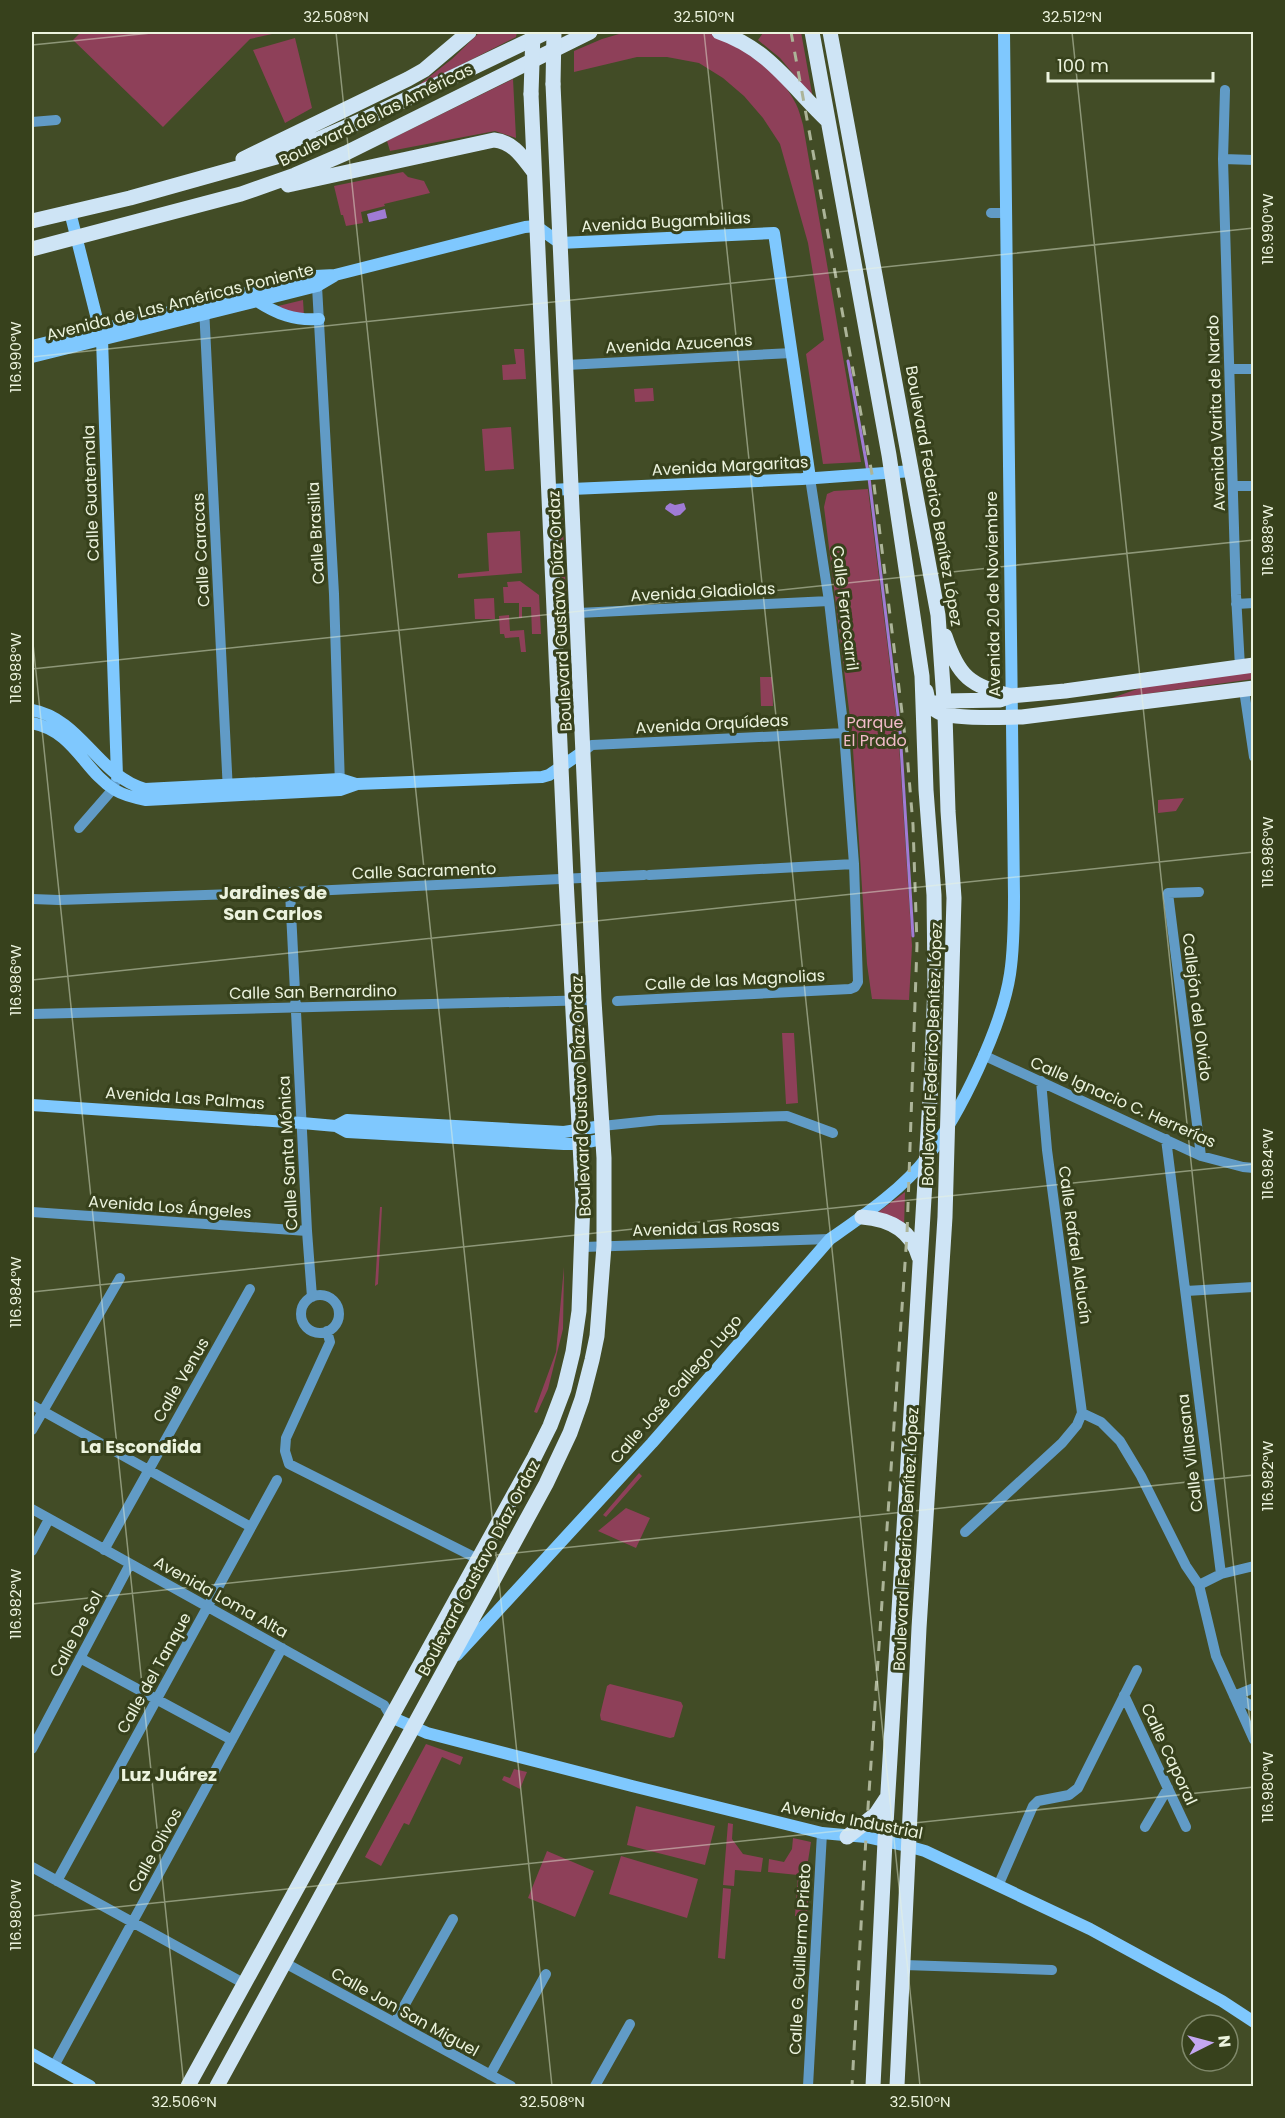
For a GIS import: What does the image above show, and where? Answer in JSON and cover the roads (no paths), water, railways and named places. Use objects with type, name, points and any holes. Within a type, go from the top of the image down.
[{"type":"main road","points":[[196,181],[268,148],[424,70],[469,32]]},
{"type":"main road","name":"Boulevard Gustavo Díaz Ordaz","points":[[188,2086],[534,1458],[550,1426],[564,1389],[573,1352],[579,1311],[583,1201],[578,1137],[536,226],[531,94],[533,32]]},
{"type":"main road","name":"Boulevard de las Américas","points":[[32,221],[196,181],[280,156],[547,32]]},
{"type":"main road","name":"Boulevard Gustavo Díaz Ordaz","points":[[217,2086],[546,1484],[570,1433],[582,1399],[597,1336],[604,1246],[603,1132],[594,1000],[573,489],[560,243],[553,84],[554,32]]},
{"type":"main road","name":"Boulevard de las Américas","points":[[32,249],[241,194],[328,160],[590,32]]},
{"type":"main road","points":[[720,32],[737,38],[768,59],[828,121]]},
{"type":"main road","name":"Boulevard Federico Benítez López","points":[[812,32],[892,472],[922,676],[934,895],[932,1066],[885,1841],[873,2086]]},
{"type":"main road","name":"Boulevard Federico Benítez López","points":[[830,32],[938,615],[940,707],[954,897],[952,1007],[942,1134],[945,1217],[924,1535],[907,1845],[904,1965],[897,2086]]},
{"type":"main road","points":[[361,101],[370,139],[377,156],[385,163]]},
{"type":"main road","points":[[241,194],[494,140],[505,142],[516,149],[534,173]]},
{"type":"main road","points":[[938,615],[953,657],[969,680],[981,688],[1011,696]]},
{"type":"main road","points":[[924,723],[940,707],[1247,666]]},
{"type":"main road","points":[[922,676],[940,707]]},
{"type":"main road","points":[[940,707],[1011,717],[1249,689]]},
{"type":"main road","points":[[862,1217],[876,1218],[907,1234],[913,1240],[921,1266]]},
{"type":"main road","points":[[847,1837],[876,1814],[888,1796]]},
{"type":"street","name":"Avenida 20 de Noviembre","points":[[942,1134],[958,1108],[998,1021],[1006,995],[1013,948],[1014,844],[1004,32]]},
{"type":"street","name":"Avenida Varita de Nardo","points":[[1225,90],[1223,159],[1236,604],[1247,666]]},
{"type":"street","points":[[32,122],[56,120]]},
{"type":"street","points":[[1223,159],[1254,160]]},
{"type":"street","name":"Calle Guatemala","points":[[70,212],[101,334],[117,776]]},
{"type":"street","points":[[992,213],[1006,213]]},
{"type":"street","points":[[536,226],[560,243]]},
{"type":"street","name":"Avenida de Las Américas Poniente","points":[[204,308],[256,301],[335,275],[536,226]]},
{"type":"street","name":"Avenida Bugambilias","points":[[560,243],[774,233]]},
{"type":"street","name":"Calle Ferrocarril","points":[[774,233],[829,601],[844,733],[854,864],[859,978],[855,987]]},
{"type":"street","name":"Avenida de Las Américas Poniente","points":[[32,357],[101,334],[316,281]]},
{"type":"street","name":"Calle Brasilia","points":[[316,281],[334,594],[340,784]]},
{"type":"street","points":[[256,301],[295,319],[319,319]]},
{"type":"street","name":"Calle Caracas","points":[[204,308],[228,790]]},
{"type":"street","name":"Avenida de Las Américas Poniente","points":[[32,346],[101,334]]},
{"type":"street","name":"Avenida Azucenas","points":[[567,365],[792,353]]},
{"type":"street","points":[[1230,369],[1254,369]]},
{"type":"street","name":"Avenida Margaritas","points":[[549,490],[912,471]]},
{"type":"street","points":[[1233,486],[1254,486]]},
{"type":"street","name":"Avenida Gladiolas","points":[[578,613],[829,601]]},
{"type":"street","points":[[1236,604],[1254,603]]},
{"type":"street","points":[[1249,689],[1254,757]]},
{"type":"street","points":[[32,710],[57,718],[117,776],[132,785],[145,789],[228,790],[542,777],[549,775],[584,751]]},
{"type":"street","points":[[32,723],[53,730],[113,789],[131,798],[146,800],[228,790]]},
{"type":"street","name":"Avenida Orquídeas","points":[[584,751],[592,745],[844,733]]},
{"type":"street","points":[[79,828],[113,789],[117,776]]},
{"type":"street","name":"Calle Sacramento","points":[[32,899],[290,892],[854,864]]},
{"type":"street","name":"Calle Santa Mónica","points":[[290,892],[312,1297]]},
{"type":"street","name":"Callejón del Olvido","points":[[1199,892],[1168,893],[1202,1156]]},
{"type":"street","name":"Calle de las Magnolias","points":[[617,1001],[855,987]]},
{"type":"street","name":"Calle San Bernardino","points":[[32,1014],[594,1000]]},
{"type":"street","name":"Calle Ignacio C. Herrerías","points":[[983,1055],[1202,1156],[1254,1168]]},
{"type":"street","name":"Calle Rafael Alducín","points":[[1041,1081],[1047,1149],[1082,1413]]},
{"type":"street","name":"Avenida Las Palmas","points":[[32,1106],[336,1126],[347,1120],[564,1132],[578,1137],[603,1132]]},
{"type":"street","points":[[603,1132],[659,1120],[787,1116],[833,1134]]},
{"type":"street","name":"Calle José Gallego Lugo","points":[[444,1669],[652,1443],[830,1239],[862,1217],[902,1182],[927,1157],[942,1134]]},
{"type":"street","name":"Calle Villasana","points":[[1166,1139],[1221,1574]]},
{"type":"street","name":"Avenida Los Ángeles","points":[[32,1212],[307,1231]]},
{"type":"street","name":"Avenida Las Rosas","points":[[583,1247],[830,1239]]},
{"type":"street","points":[[32,1430],[120,1278]]},
{"type":"street","points":[[1186,1291],[1254,1287]]},
{"type":"street","name":"Calle Venus","points":[[104,1550],[147,1469],[250,1289]]},
{"type":"street","points":[[324,1295],[338,1307],[338,1320],[335,1326],[327,1331],[318,1333],[312,1331],[302,1322],[303,1305],[312,1297],[324,1295]]},
{"type":"street","points":[[327,1331],[330,1342],[286,1438],[285,1451],[288,1464],[478,1559]]},
{"type":"street","points":[[32,1405],[251,1527]]},
{"type":"street","points":[[965,1532],[1062,1443],[1077,1425],[1082,1413],[1101,1422],[1120,1441],[1141,1476],[1186,1566],[1198,1585],[1216,1656],[1254,1740]]},
{"type":"street","name":"Calle del Tanque","points":[[57,1881],[277,1480]]},
{"type":"street","name":"Avenida Loma Alta","points":[[32,1509],[384,1705],[391,1717]]},
{"type":"street","points":[[32,1551],[49,1519]]},
{"type":"street","name":"Calle De Sol","points":[[32,1749],[130,1564]]},
{"type":"street","points":[[1198,1585],[1221,1574],[1254,1566]]},
{"type":"street","name":"Calle Olivos","points":[[54,2066],[282,1648]]},
{"type":"street","points":[[80,1658],[232,1740]]},
{"type":"street","points":[[998,1886],[1033,1806],[1038,1801],[1069,1795],[1078,1788],[1137,1670]]},
{"type":"street","points":[[1234,1696],[1254,1688]]},
{"type":"street","name":"Calle Caporal","points":[[1124,1695],[1186,1827]]},
{"type":"street","points":[[1234,1696],[1254,1707]]},
{"type":"street","name":"Avenida Industrial","points":[[391,1717],[413,1728],[626,1785],[822,1833],[866,1837],[925,1851],[1090,1929],[1222,2001],[1254,2022]]},
{"type":"street","points":[[1145,1827],[1168,1788]]},
{"type":"street","name":"Calle G. Guillermo Prieto","points":[[808,2086],[822,1833]]},
{"type":"street","points":[[32,1868],[245,1984]]},
{"type":"street","points":[[395,2022],[453,1919]]},
{"type":"street","name":"Calle Jon San Miguel","points":[[285,1963],[511,2086]]},
{"type":"street","points":[[904,1965],[1052,1970]]},
{"type":"street","points":[[490,2075],[546,1974]]},
{"type":"street","points":[[595,2086],[630,2024]]},
{"type":"street","points":[[32,2054],[90,2086]]},
{"type":"waterway","points":[[848,361],[868,472]]},
{"type":"waterway","points":[[869,478],[900,731],[913,936]]},
{"type":"railway","points":[[791,32],[874,485],[907,753],[913,825],[917,945],[907,1234],[866,1837],[852,2086]]},
{"type":"district","name":"Jardines de San Carlos","points":[[273,902]]},
{"type":"district","name":"La Escondida","points":[[141,1446]]},
{"type":"district","name":"Luz Juárez","points":[[169,1774]]},
{"type":"park label","name":"Parque El Prado","points":[[875,731]]}]
